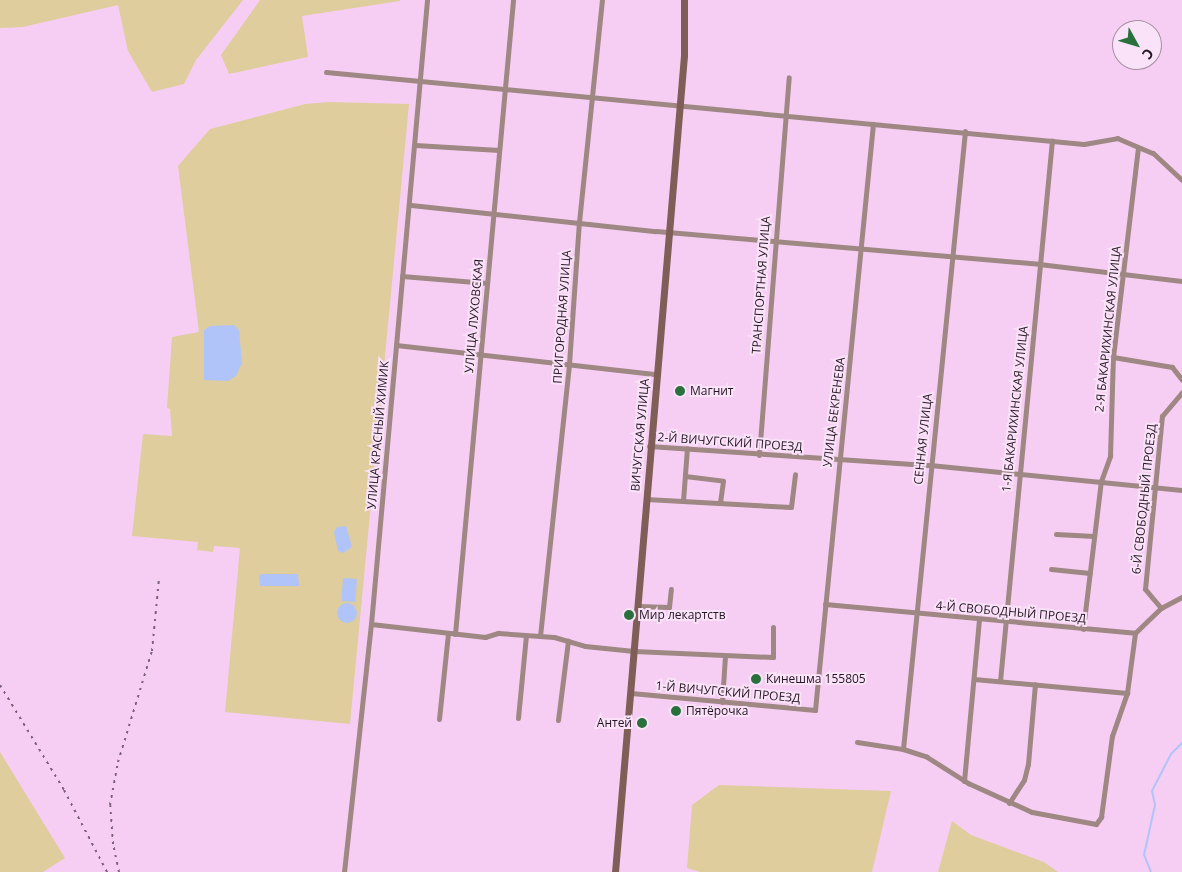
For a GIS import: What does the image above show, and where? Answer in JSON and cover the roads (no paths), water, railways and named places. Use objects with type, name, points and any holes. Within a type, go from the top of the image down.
[{"type":"main road","name":"ВИЧУГСКАЯ УЛИЦА","points":[[615,872],[638,606],[649,446],[684,56],[684,0]]},
{"type":"street","name":"УЛИЦА КРАСНЫЙ ХИМИК","points":[[344,872],[371,624],[402,276],[411,205],[427,0]]},
{"type":"street","name":"УЛИЦА ЛУХОВСКАЯ","points":[[455,634],[499,150],[507,87],[513,0]]},
{"type":"street","name":"ПРИГОРОДНАЯ УЛИЦА","points":[[540,636],[569,364],[579,222],[602,0]]},
{"type":"street","points":[[326,72],[507,87],[592,98],[784,117],[965,131],[1084,144],[1109,137],[1153,153],[1182,180]]},
{"type":"street","name":"ТРАНСПОРТНАЯ УЛИЦА","points":[[759,455],[773,252],[777,239],[784,117],[790,77]]},
{"type":"street","name":"УЛИЦА БЕКРЕНЕВА","points":[[816,703],[873,124]]},
{"type":"street","name":"СЕННАЯ УЛИЦА","points":[[903,749],[965,131]]},
{"type":"street","name":"1-Я БАКАРИХИНСКАЯ УЛИЦА","points":[[1000,681],[1018,473],[1052,140]]},
{"type":"street","points":[[415,145],[499,150]]},
{"type":"street","name":"2-Я БАКАРИХИНСКАЯ УЛИЦА","points":[[1083,629],[1101,481],[1110,456],[1113,357],[1138,148]]},
{"type":"street","points":[[411,205],[493,215],[952,255],[1182,281]]},
{"type":"street","points":[[402,276],[487,283]]},
{"type":"street","points":[[396,345],[656,374]]},
{"type":"street","points":[[1113,357],[1172,367],[1182,380]]},
{"type":"street","name":"6-Й СВОБОДНЫЙ ПРОЕЗД","points":[[1161,608],[1145,588],[1162,416],[1182,392]]},
{"type":"street","name":"2-Й ВИЧУГСКИЙ ПРОЕЗД","points":[[649,446],[759,455],[930,465],[1182,490]]},
{"type":"street","points":[[683,501],[687,448]]},
{"type":"street","points":[[646,499],[791,507],[795,474]]},
{"type":"street","points":[[685,476],[723,481],[720,503]]},
{"type":"street","points":[[1056,534],[1094,536]]},
{"type":"street","points":[[1051,569],[1090,573]]},
{"type":"street","points":[[638,606],[669,607],[671,589]]},
{"type":"street","points":[[857,742],[903,749],[933,760],[964,781],[1032,812],[1092,826],[1101,817],[1112,736],[1127,693],[1135,633],[1161,608],[1182,597]]},
{"type":"street","name":"4-Й СВОБОДНЫЙ ПРОЕЗД","points":[[825,604],[979,620],[1135,633]]},
{"type":"street","points":[[964,781],[979,620]]},
{"type":"street","points":[[371,624],[484,637],[498,633],[540,636],[634,652],[773,657],[774,627]]},
{"type":"street","points":[[439,719],[448,633]]},
{"type":"street","points":[[518,718],[526,635]]},
{"type":"street","points":[[558,720],[568,641]]},
{"type":"street","points":[[722,702],[725,656]]},
{"type":"street","points":[[974,679],[1127,693]]},
{"type":"street","points":[[1010,803],[1024,780],[1028,764],[1035,684]]},
{"type":"street","name":"1-Й ВИЧУГСКИЙ ПРОЕЗД","points":[[631,693],[815,710],[816,703]]},
{"type":"water","points":[[234,325],[239,330],[242,363],[236,376],[228,381],[204,380],[204,330],[210,326]]},
{"type":"water","points":[[346,526],[352,547],[343,553],[338,551],[334,532],[337,527]]},
{"type":"water","points":[[298,574],[299,586],[260,586],[259,575]]},
{"type":"water","points":[[343,578],[357,579],[355,602],[341,601]]},
{"type":"water","points":[[347,603],[354,606],[357,613],[354,620],[347,623],[340,620],[337,613],[340,606]]},
{"type":"waterway","points":[[1151,872],[1144,855],[1155,805],[1152,791],[1171,754],[1182,743]]},
{"type":"railway","points":[[119,872],[113,844],[110,805],[118,762],[152,651],[159,578]]},
{"type":"railway","points":[[0,685],[64,790],[107,872]]},
{"type":"place","name":"Магнит","points":[[680,391]]},
{"type":"place","name":"Мир лекартств","points":[[629,615]]},
{"type":"place","name":"Кинешма 155805","points":[[756,679]]},
{"type":"place","name":"Пятёрочка","points":[[676,711]]},
{"type":"place","name":"Антей","points":[[642,723]]}]
